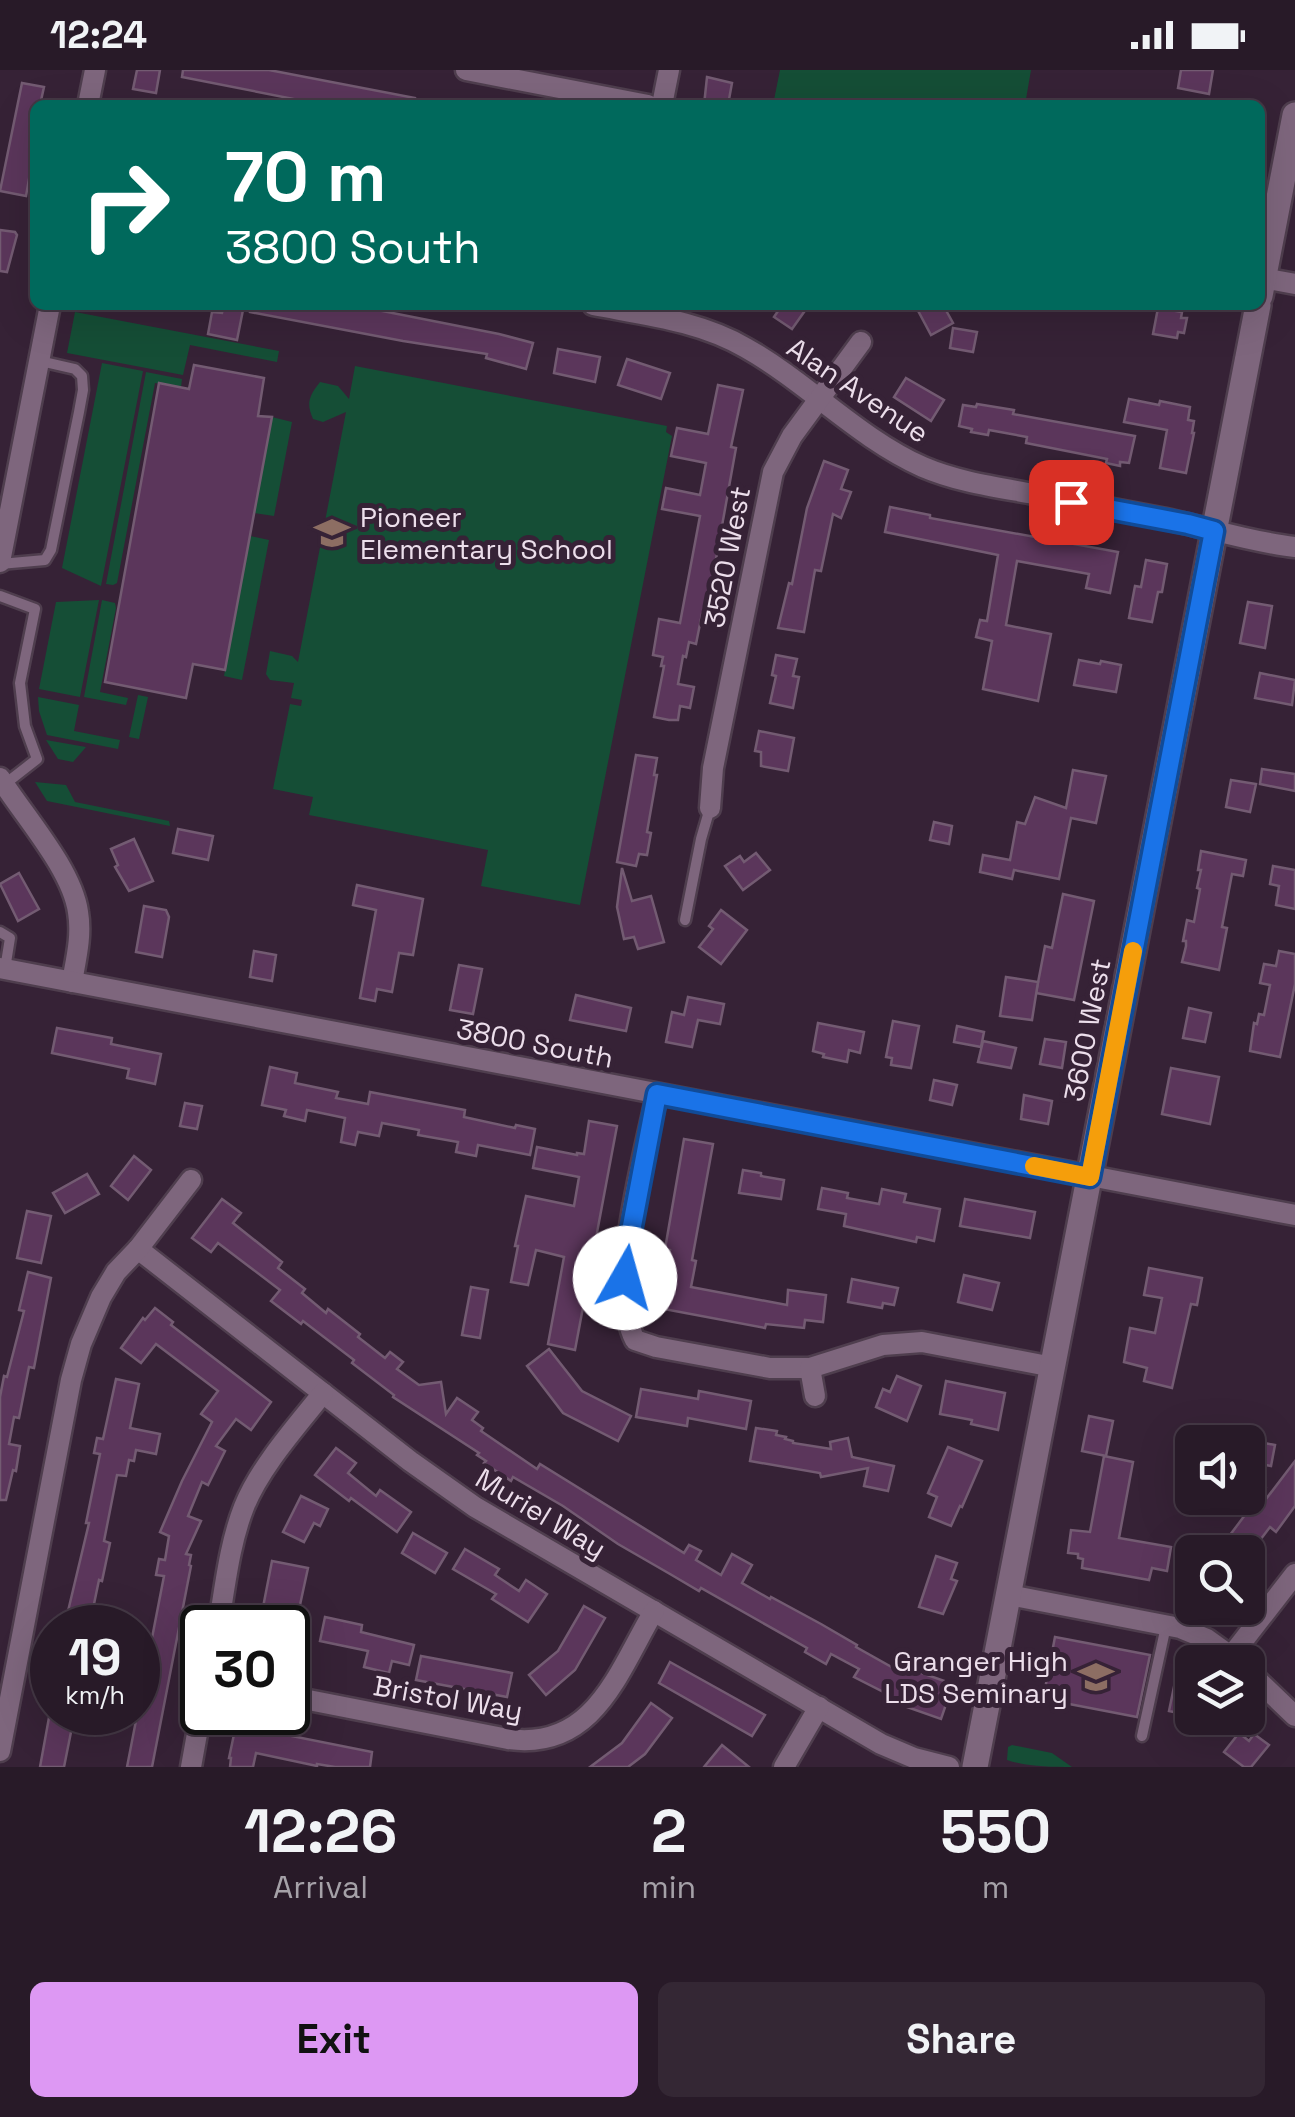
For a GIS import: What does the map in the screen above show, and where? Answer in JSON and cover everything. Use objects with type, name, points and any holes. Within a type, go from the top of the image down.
[{"type":"street","points":[[89,100],[95,70]]},
{"type":"street","points":[[466,70],[622,100]]},
{"type":"street","points":[[663,100],[669,70]]},
{"type":"street","points":[[1265,271],[1295,116]]},
{"type":"street","points":[[1265,287],[1295,284]]},
{"type":"street","points":[[0,563],[49,310]]},
{"type":"street","name":"Alan Avenue","points":[[631,310],[730,340],[760,356],[878,442],[945,475],[1295,547]]},
{"type":"street","name":"3600 West","points":[[975,1767],[1257,310]]},
{"type":"street","name":"3520 West","points":[[710,808],[714,768],[770,483],[784,448],[861,342]]},
{"type":"street","points":[[2,781],[62,870],[75,897],[80,934],[72,982]]},
{"type":"street","name":"3800 South","points":[[2,969],[1295,1215]]},
{"type":"street","points":[[657,1094],[625,1263],[626,1312],[635,1340],[757,1366],[810,1368],[883,1345],[922,1342],[1053,1367]]},
{"type":"street","points":[[0,1751],[76,1361],[87,1326],[116,1272],[138,1250],[191,1180]]},
{"type":"street","name":"Muriel Way","points":[[138,1250],[475,1507],[898,1752],[949,1767]]},
{"type":"street","points":[[810,1368],[815,1396]]},
{"type":"street","points":[[222,1605],[244,1506],[263,1472],[323,1393]]},
{"type":"street","points":[[1245,1645],[1295,1574]]},
{"type":"street","points":[[1009,1595],[1166,1625],[1215,1645]]},
{"type":"street","name":"Bristol Way","points":[[310,1700],[508,1739],[547,1739],[572,1730],[594,1711],[654,1612]]},
{"type":"street","points":[[1265,1687],[1295,1716]]},
{"type":"street","points":[[784,1767],[819,1708]]},
{"type":"street","points":[[191,1767],[197,1735]]},
{"type":"lane","points":[[0,563],[45,560],[51,550],[79,412],[82,376],[75,369],[39,360]]},
{"type":"lane","points":[[0,596],[35,609],[20,683],[26,726],[37,759],[2,781]]},
{"type":"lane","points":[[686,920],[700,839],[710,808]]},
{"type":"lane","points":[[0,932],[10,938],[2,969]]},
{"type":"lane","points":[[1142,1736],[1166,1625]]},
{"type":"green space","points":[[780,70],[1031,70],[1026,100],[774,100]]},
{"type":"green space","points":[[75,312],[279,351],[277,362],[190,345],[183,375],[67,353]]},
{"type":"green space","points":[[102,363],[143,371],[101,586],[62,568]]},
{"type":"green space","points":[[355,366],[667,426],[666,432],[672,436],[580,905],[481,886],[488,850],[309,815],[313,797],[273,789],[290,704],[301,706],[302,700],[291,698],[294,683],[270,680],[266,674],[270,651],[292,656],[298,662],[346,412],[323,422],[313,419],[310,400],[320,382],[338,386],[349,399]]},
{"type":"green space","points":[[146,372],[182,379],[181,387],[155,383],[117,583],[106,584]]},
{"type":"green space","points":[[272,417],[292,422],[274,516],[254,513]]},
{"type":"green space","points":[[250,536],[269,540],[242,680],[224,676]]},
{"type":"green space","points":[[99,600],[80,697],[39,689],[56,602]]},
{"type":"green space","points":[[102,600],[115,603],[116,608],[100,692],[128,698],[126,705],[84,697]]},
{"type":"green space","points":[[138,695],[148,697],[139,739],[129,737]]},
{"type":"green space","points":[[38,697],[79,705],[74,731],[120,740],[118,749],[47,735]]},
{"type":"green space","points":[[46,740],[86,747],[73,762],[58,759]]},
{"type":"green space","points":[[35,782],[66,785],[75,802],[169,821],[170,826],[47,801]]},
{"type":"green space","points":[[1008,1747],[1052,1753],[1072,1767],[1007,1760]]},
{"type":"building","points":[[137,70],[160,70],[156,93],[133,89]]},
{"type":"building","points":[[183,70],[269,70],[415,100],[299,100],[182,77]]},
{"type":"building","points":[[1181,70],[1213,70],[1209,94],[1178,88]]},
{"type":"building","points":[[707,77],[732,83],[729,100],[705,100]]},
{"type":"building","points":[[22,83],[44,87],[41,100],[30,100],[30,179],[26,196],[0,191]]},
{"type":"building","points":[[0,230],[17,235],[7,272],[0,271]]},
{"type":"building","points":[[243,310],[237,340],[208,334],[212,312]]},
{"type":"building","points":[[377,310],[533,343],[526,369],[486,358],[487,354],[250,312]]},
{"type":"building","points":[[779,310],[804,312],[792,329],[774,317]]},
{"type":"building","points":[[918,310],[946,310],[953,323],[931,335]]},
{"type":"building","points":[[1158,310],[1182,312],[1181,318],[1187,318],[1184,333],[1178,332],[1177,338],[1153,334]]},
{"type":"building","points":[[953,328],[977,332],[973,352],[950,348]]},
{"type":"building","points":[[558,349],[600,357],[595,382],[554,373]]},
{"type":"building","points":[[627,359],[670,373],[661,399],[618,385]]},
{"type":"building","points":[[194,365],[264,378],[258,416],[272,417],[225,670],[193,664],[186,698],[105,682],[159,383],[189,389]]},
{"type":"building","points":[[906,378],[944,400],[931,421],[894,397]]},
{"type":"building","points":[[718,385],[743,390],[731,447],[736,448],[706,615],[702,614],[696,644],[689,642],[686,657],[683,656],[678,684],[694,687],[690,708],[680,706],[678,720],[669,720],[654,717],[664,666],[663,657],[653,655],[659,619],[680,623],[700,516],[662,509],[666,488],[700,495],[706,463],[671,456],[677,428],[708,434]]},
{"type":"building","points":[[1129,399],[1190,407],[1188,420],[1194,421],[1194,433],[1186,473],[1160,468],[1167,430],[1124,422]]},
{"type":"building","points":[[977,404],[1135,436],[1129,463],[1106,463],[1107,459],[1026,443],[1027,437],[989,430],[988,435],[959,426],[963,405]]},
{"type":"building","points":[[824,461],[848,470],[841,489],[851,492],[841,518],[833,514],[821,571],[815,570],[804,632],[778,628],[789,583],[792,584],[807,508]]},
{"type":"building","points":[[890,507],[930,518],[1118,552],[1110,593],[1086,588],[1089,574],[1017,561],[1006,625],[1051,634],[1038,701],[983,689],[992,641],[976,637],[980,620],[987,621],[998,555],[885,532]]},
{"type":"building","points":[[1146,560],[1167,564],[1152,622],[1129,618],[1135,586],[1141,587]]},
{"type":"building","points":[[1248,602],[1272,606],[1265,648],[1240,643]]},
{"type":"building","points":[[776,655],[797,659],[793,676],[799,677],[793,708],[770,703]]},
{"type":"building","points":[[1079,660],[1121,665],[1116,692],[1074,685]]},
{"type":"building","points":[[1260,673],[1295,680],[1292,705],[1255,698]]},
{"type":"building","points":[[759,731],[794,738],[788,771],[761,766],[761,752],[755,751]]},
{"type":"building","points":[[636,755],[657,758],[657,775],[647,855],[639,854],[636,866],[617,862]]},
{"type":"building","points":[[1262,769],[1295,774],[1295,791],[1260,784]]},
{"type":"building","points":[[1073,770],[1106,776],[1096,823],[1071,818],[1059,879],[1014,870],[1012,879],[980,872],[983,855],[1010,860],[1017,822],[1025,824],[1035,797],[1066,808]]},
{"type":"building","points":[[1231,780],[1256,784],[1250,812],[1226,807]]},
{"type":"building","points":[[934,822],[952,826],[949,844],[930,840]]},
{"type":"building","points":[[178,829],[213,836],[208,860],[173,853]]},
{"type":"building","points":[[134,839],[153,881],[129,891],[115,867],[118,865],[111,849]]},
{"type":"building","points":[[1201,851],[1246,860],[1243,876],[1232,874],[1219,970],[1182,962],[1187,920],[1194,922],[1200,889],[1197,888]]},
{"type":"building","points":[[756,853],[770,870],[743,890],[725,866],[740,856],[744,862]]},
{"type":"building","points":[[1273,866],[1295,870],[1295,909],[1276,905],[1279,886],[1270,884]]},
{"type":"building","points":[[622,868],[632,901],[651,896],[664,942],[638,949],[634,937],[624,939],[617,907]]},
{"type":"building","points":[[19,873],[39,909],[18,921],[0,884]]},
{"type":"building","points":[[357,885],[423,899],[413,955],[399,953],[392,992],[377,989],[375,1001],[360,998],[376,910],[353,905]]},
{"type":"building","points":[[1063,894],[1094,901],[1074,1000],[1036,993],[1045,946],[1052,948]]},
{"type":"building","points":[[144,906],[166,910],[169,917],[162,957],[136,952]]},
{"type":"building","points":[[721,910],[747,930],[721,964],[699,947]]},
{"type":"building","points":[[254,951],[276,955],[272,981],[250,977]]},
{"type":"building","points":[[1279,951],[1295,954],[1295,984],[1280,1057],[1250,1051],[1254,1023],[1257,1024],[1259,1014],[1264,1015],[1270,985],[1260,983],[1264,964],[1276,966]]},
{"type":"building","points":[[459,965],[482,969],[473,1014],[450,1010]]},
{"type":"building","points":[[1006,977],[1038,982],[1032,1020],[1000,1016]]},
{"type":"building","points":[[576,995],[631,1008],[626,1031],[570,1020]]},
{"type":"building","points":[[688,997],[724,1004],[720,1024],[698,1020],[692,1047],[666,1042],[672,1012],[684,1015]]},
{"type":"building","points":[[1189,1008],[1211,1013],[1205,1042],[1183,1038]]},
{"type":"building","points":[[893,1021],[919,1026],[911,1068],[891,1065],[892,1058],[886,1057]]},
{"type":"building","points":[[818,1023],[864,1032],[860,1053],[849,1050],[847,1062],[813,1051]]},
{"type":"building","points":[[957,1026],[984,1032],[981,1047],[954,1042]]},
{"type":"building","points":[[57,1028],[112,1038],[111,1044],[161,1054],[155,1084],[127,1078],[129,1069],[52,1053]]},
{"type":"building","points":[[1045,1039],[1066,1042],[1062,1068],[1040,1064]]},
{"type":"building","points":[[983,1041],[1016,1048],[1011,1068],[978,1062]]},
{"type":"building","points":[[270,1067],[297,1073],[295,1083],[338,1092],[336,1098],[368,1104],[370,1092],[465,1110],[464,1117],[535,1129],[530,1155],[478,1145],[476,1156],[456,1152],[458,1142],[382,1123],[379,1136],[358,1132],[355,1145],[341,1142],[345,1118],[307,1110],[305,1121],[284,1116],[286,1110],[262,1105]]},
{"type":"building","points":[[1171,1068],[1219,1077],[1210,1124],[1162,1114]]},
{"type":"building","points":[[934,1080],[957,1085],[952,1105],[930,1100]]},
{"type":"building","points":[[1024,1095],[1052,1101],[1048,1124],[1021,1119]]},
{"type":"building","points":[[185,1103],[202,1106],[197,1129],[180,1126]]},
{"type":"building","points":[[589,1121],[617,1126],[575,1350],[548,1344],[564,1257],[536,1250],[528,1285],[511,1282],[526,1196],[574,1206],[579,1177],[533,1168],[537,1147],[584,1154]]},
{"type":"building","points":[[684,1139],[713,1144],[692,1260],[696,1261],[691,1287],[787,1305],[788,1290],[826,1295],[823,1322],[805,1320],[804,1328],[766,1324],[765,1328],[664,1309],[670,1250],[665,1249]]},
{"type":"building","points":[[134,1156],[151,1170],[128,1200],[111,1186]]},
{"type":"building","points":[[743,1170],[784,1180],[781,1199],[739,1193]]},
{"type":"building","points":[[87,1174],[99,1194],[65,1213],[53,1193]]},
{"type":"building","points":[[822,1188],[879,1204],[882,1189],[906,1194],[904,1202],[940,1209],[934,1241],[917,1237],[916,1242],[844,1226],[846,1214],[818,1209]]},
{"type":"building","points":[[222,1199],[241,1213],[233,1223],[282,1262],[278,1268],[305,1289],[302,1293],[360,1334],[358,1337],[385,1358],[390,1352],[403,1362],[397,1369],[419,1385],[441,1382],[446,1414],[457,1398],[478,1412],[472,1420],[483,1428],[481,1431],[537,1469],[540,1464],[684,1553],[689,1545],[701,1551],[696,1560],[721,1575],[732,1554],[752,1565],[742,1583],[897,1670],[906,1653],[918,1659],[913,1670],[953,1684],[941,1719],[904,1706],[905,1703],[854,1677],[859,1669],[831,1654],[826,1664],[805,1652],[807,1648],[701,1588],[699,1591],[618,1544],[563,1506],[484,1463],[479,1453],[393,1397],[352,1363],[354,1360],[271,1301],[280,1290],[218,1243],[211,1252],[192,1238]]},
{"type":"building","points":[[965,1199],[1035,1212],[1030,1238],[960,1226]]},
{"type":"building","points":[[27,1211],[51,1216],[41,1263],[17,1258]]},
{"type":"building","points":[[1149,1268],[1202,1278],[1197,1305],[1191,1304],[1172,1388],[1144,1381],[1147,1368],[1124,1362],[1130,1328],[1155,1333],[1162,1298],[1144,1295]]},
{"type":"building","points":[[28,1272],[51,1278],[34,1368],[29,1367],[19,1418],[14,1417],[9,1444],[20,1446],[16,1471],[13,1470],[6,1500],[0,1500],[0,1397],[24,1311],[19,1310]]},
{"type":"building","points":[[964,1275],[999,1283],[992,1310],[958,1302]]},
{"type":"building","points":[[852,1279],[898,1288],[894,1305],[883,1303],[882,1308],[848,1302]]},
{"type":"building","points":[[471,1287],[488,1290],[480,1338],[462,1335]]},
{"type":"building","points":[[155,1308],[173,1322],[171,1325],[271,1402],[251,1430],[236,1419],[216,1446],[225,1451],[208,1485],[202,1482],[188,1516],[201,1521],[186,1554],[191,1555],[191,1566],[183,1605],[180,1605],[160,1726],[158,1605],[164,1576],[156,1575],[159,1559],[165,1560],[169,1536],[160,1532],[212,1422],[201,1414],[218,1391],[156,1344],[141,1363],[121,1348]]},
{"type":"building","points":[[549,1349],[582,1391],[631,1416],[618,1441],[563,1413],[527,1366]]},
{"type":"building","points":[[897,1376],[921,1386],[907,1421],[876,1407],[883,1389],[890,1392]]},
{"type":"building","points":[[116,1379],[139,1384],[130,1428],[160,1434],[156,1454],[136,1450],[126,1476],[117,1475],[104,1541],[110,1543],[94,1605],[69,1605],[89,1523],[100,1454],[94,1453],[97,1438],[103,1439]]},
{"type":"building","points":[[946,1381],[1005,1393],[998,1430],[940,1414]]},
{"type":"building","points":[[641,1389],[698,1399],[699,1391],[751,1401],[746,1429],[688,1418],[687,1426],[636,1417]]},
{"type":"building","points":[[1089,1416],[1113,1421],[1106,1456],[1082,1451]]},
{"type":"building","points":[[756,1428],[777,1431],[776,1435],[793,1443],[831,1449],[830,1442],[848,1438],[852,1457],[894,1466],[888,1491],[864,1486],[868,1468],[821,1477],[820,1473],[750,1461]]},
{"type":"building","points":[[1265,1443],[1275,1445],[1271,1466],[1265,1465]]},
{"type":"building","points":[[948,1447],[982,1461],[951,1526],[929,1517],[937,1497],[928,1493]]},
{"type":"building","points":[[336,1448],[356,1463],[348,1473],[376,1496],[380,1490],[411,1512],[397,1532],[315,1475]]},
{"type":"building","points":[[1104,1456],[1133,1462],[1119,1538],[1171,1547],[1167,1571],[1152,1568],[1149,1580],[1082,1568],[1083,1559],[1068,1553],[1071,1530],[1090,1532]]},
{"type":"building","points":[[1295,1461],[1295,1506],[1276,1532],[1270,1527],[1264,1535],[1230,1535],[1245,1515],[1265,1515],[1265,1500]]},
{"type":"building","points":[[301,1496],[328,1509],[320,1526],[314,1523],[304,1542],[283,1532]]},
{"type":"building","points":[[413,1533],[447,1553],[435,1573],[402,1553]]},
{"type":"building","points":[[465,1549],[499,1569],[495,1575],[519,1591],[526,1580],[547,1594],[528,1622],[492,1599],[496,1594],[453,1569]]},
{"type":"building","points":[[936,1556],[957,1563],[951,1579],[957,1581],[943,1614],[919,1607]]},
{"type":"building","points":[[272,1561],[308,1568],[300,1605],[263,1605]]},
{"type":"building","points":[[584,1606],[605,1618],[575,1670],[546,1695],[529,1675],[558,1651]]},
{"type":"building","points":[[325,1617],[362,1625],[361,1632],[414,1645],[409,1665],[392,1661],[389,1673],[364,1667],[368,1651],[320,1641]]},
{"type":"building","name":"Granger High LDS Seminary","points":[[1055,1637],[1150,1655],[1137,1717],[1043,1699]]},
{"type":"building","points":[[421,1656],[512,1673],[507,1697],[416,1680]]},
{"type":"building","points":[[670,1662],[765,1715],[752,1736],[659,1683]]},
{"type":"building","points":[[1175,1682],[1175,1712],[1169,1711]]},
{"type":"building","points":[[651,1703],[672,1718],[645,1754],[628,1767],[590,1767],[622,1743]]},
{"type":"building","points":[[46,1735],[70,1735],[64,1767],[40,1767]]},
{"type":"building","points":[[133,1735],[158,1735],[152,1767],[127,1767]]},
{"type":"building","points":[[234,1735],[286,1735],[372,1752],[370,1767],[317,1766],[256,1753],[253,1767],[230,1767]]},
{"type":"building","points":[[1237,1735],[1249,1741],[1255,1735],[1269,1745],[1251,1767],[1244,1767],[1224,1752]]},
{"type":"building","points":[[722,1745],[749,1767],[704,1767]]},
{"type":"slow traffic","points":[[1034,1166],[1090,1177],[1133,951]]},
{"type":"place","name":"Pioneer Elementary School","points":[[332,533]]},
{"type":"place","name":"Granger High LDS Seminary","points":[[1096,1677]]},
{"type":"route","points":[[625,1278],[657,1094],[1090,1177],[1214,531],[1071,502]]}]
